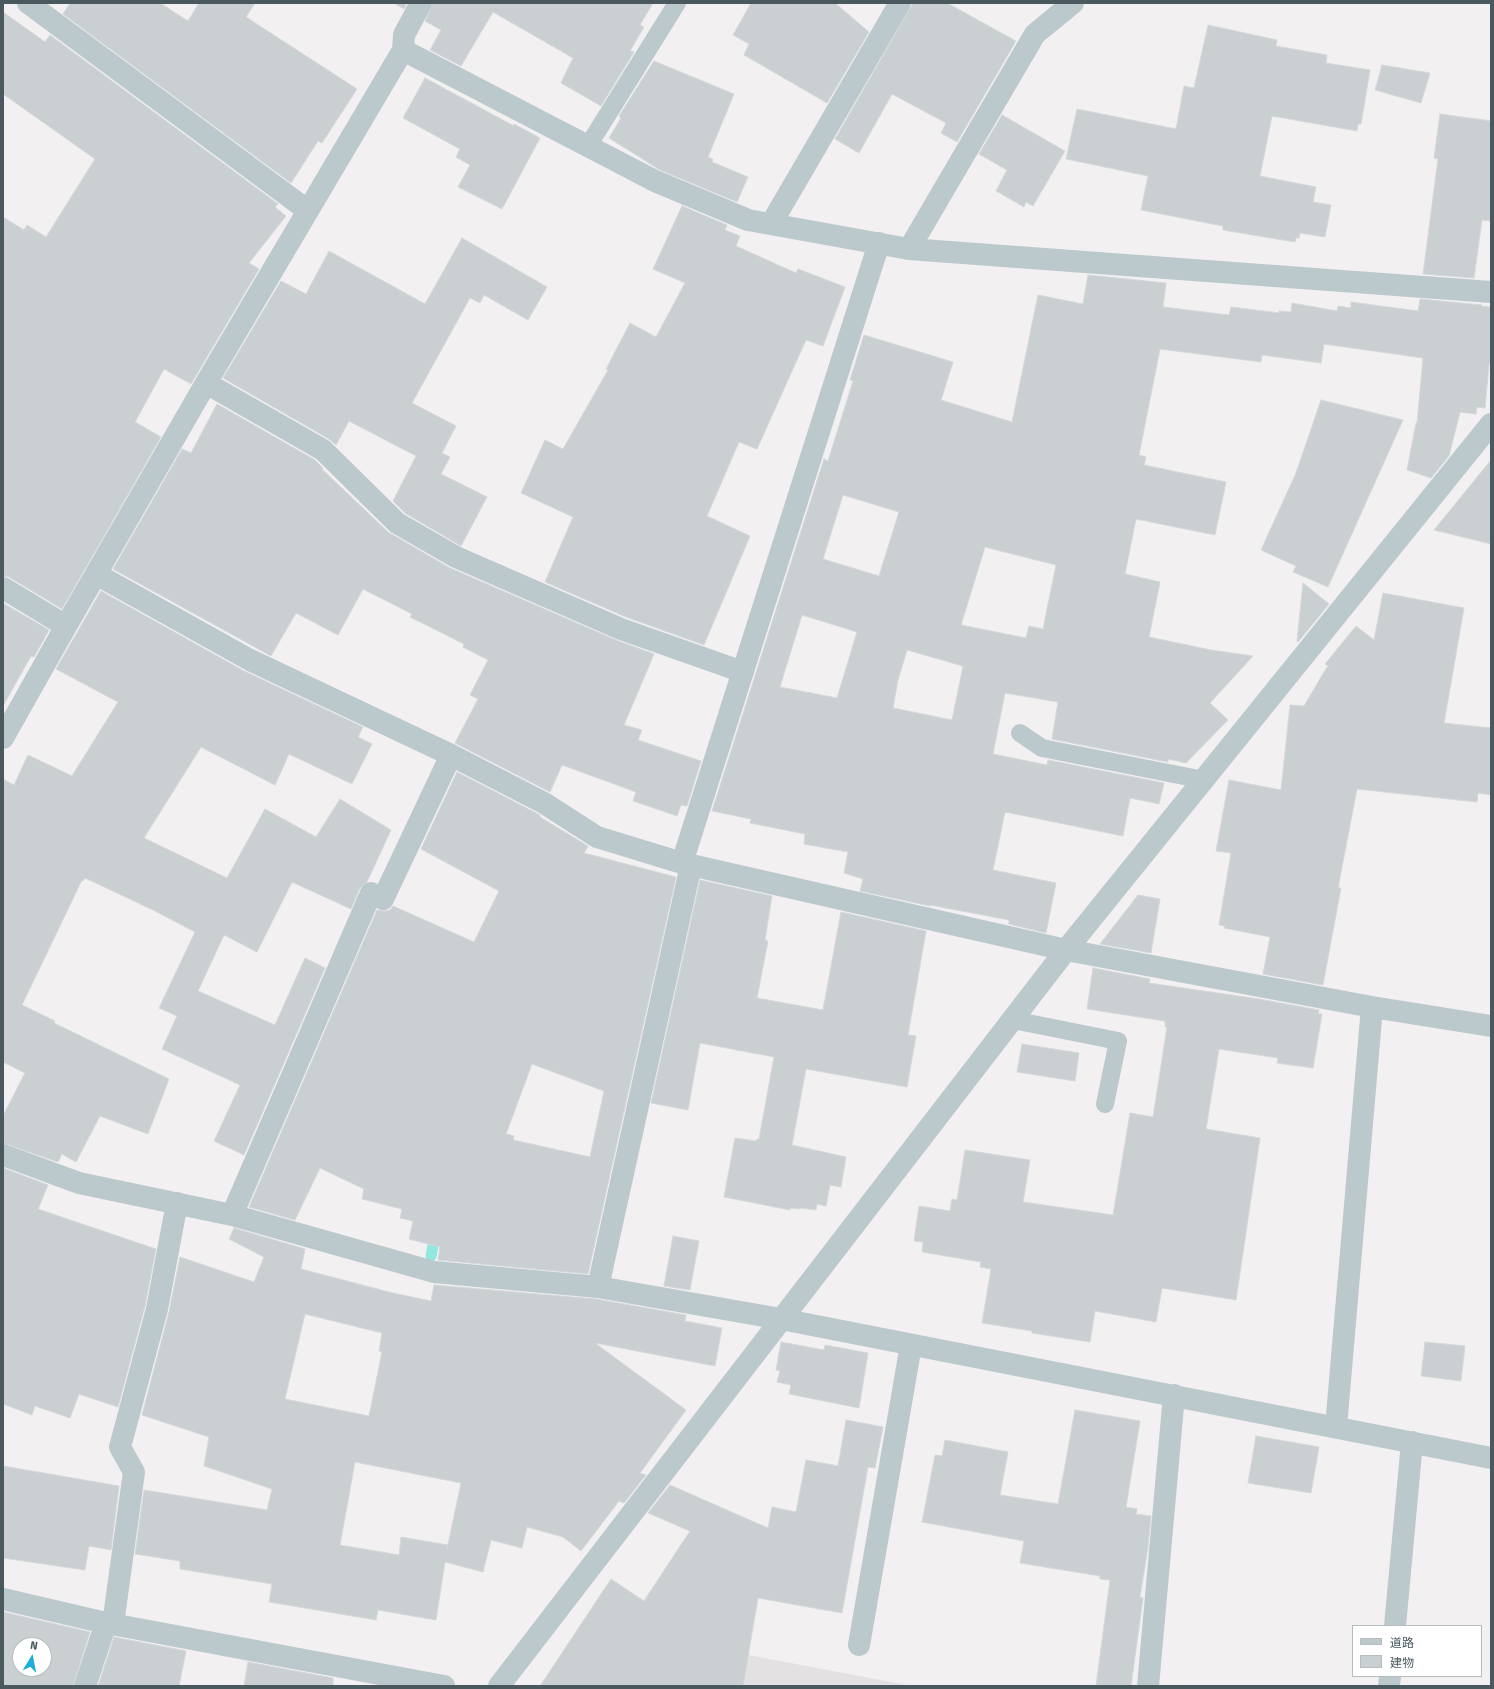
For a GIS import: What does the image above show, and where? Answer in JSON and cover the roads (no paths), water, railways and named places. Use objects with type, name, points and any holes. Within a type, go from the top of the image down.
[{"type":"street","points":[[28,3],[307,210]]},
{"type":"street","points":[[3,738],[206,383],[403,50],[404,35],[421,3]]},
{"type":"street","points":[[771,224],[900,3]]},
{"type":"street","points":[[909,249],[1036,34],[1073,3]]},
{"type":"street","points":[[403,50],[655,181],[748,220],[909,249],[1491,292]]},
{"type":"street","points":[[598,1287],[687,864],[743,672],[879,243]]},
{"type":"street","points":[[206,383],[323,450],[397,523],[456,557],[621,629],[743,672]]},
{"type":"street","points":[[499,1686],[1066,950],[1491,424]]},
{"type":"street","points":[[96,574],[250,660],[451,755],[544,803],[597,837],[687,864],[1066,950],[1372,1007],[1491,1026]]},
{"type":"street","points":[[3,588],[66,626]]},
{"type":"street","points":[[232,1215],[371,893],[383,899],[451,755]]},
{"type":"street","points":[[1336,1427],[1372,1007]]},
{"type":"street","points":[[3,1155],[78,1183],[232,1215],[434,1272],[598,1287],[781,1319],[1491,1458]]},
{"type":"street","points":[[85,1686],[110,1623],[134,1472],[120,1447],[157,1309],[177,1203]]},
{"type":"street","points":[[859,1645],[911,1345]]},
{"type":"street","points":[[1148,1686],[1174,1395]]},
{"type":"street","points":[[1394,1625],[1412,1442]]},
{"type":"street","points":[[3,1599],[110,1623],[444,1686]]},
{"type":"lane","points":[[588,146],[677,3]]},
{"type":"lane","points":[[1020,733],[1042,748],[1204,780]]},
{"type":"lane","points":[[1013,1020],[1118,1040],[1105,1104]]},
{"type":"waterway","points":[[431,1256],[436,1232]]}]
